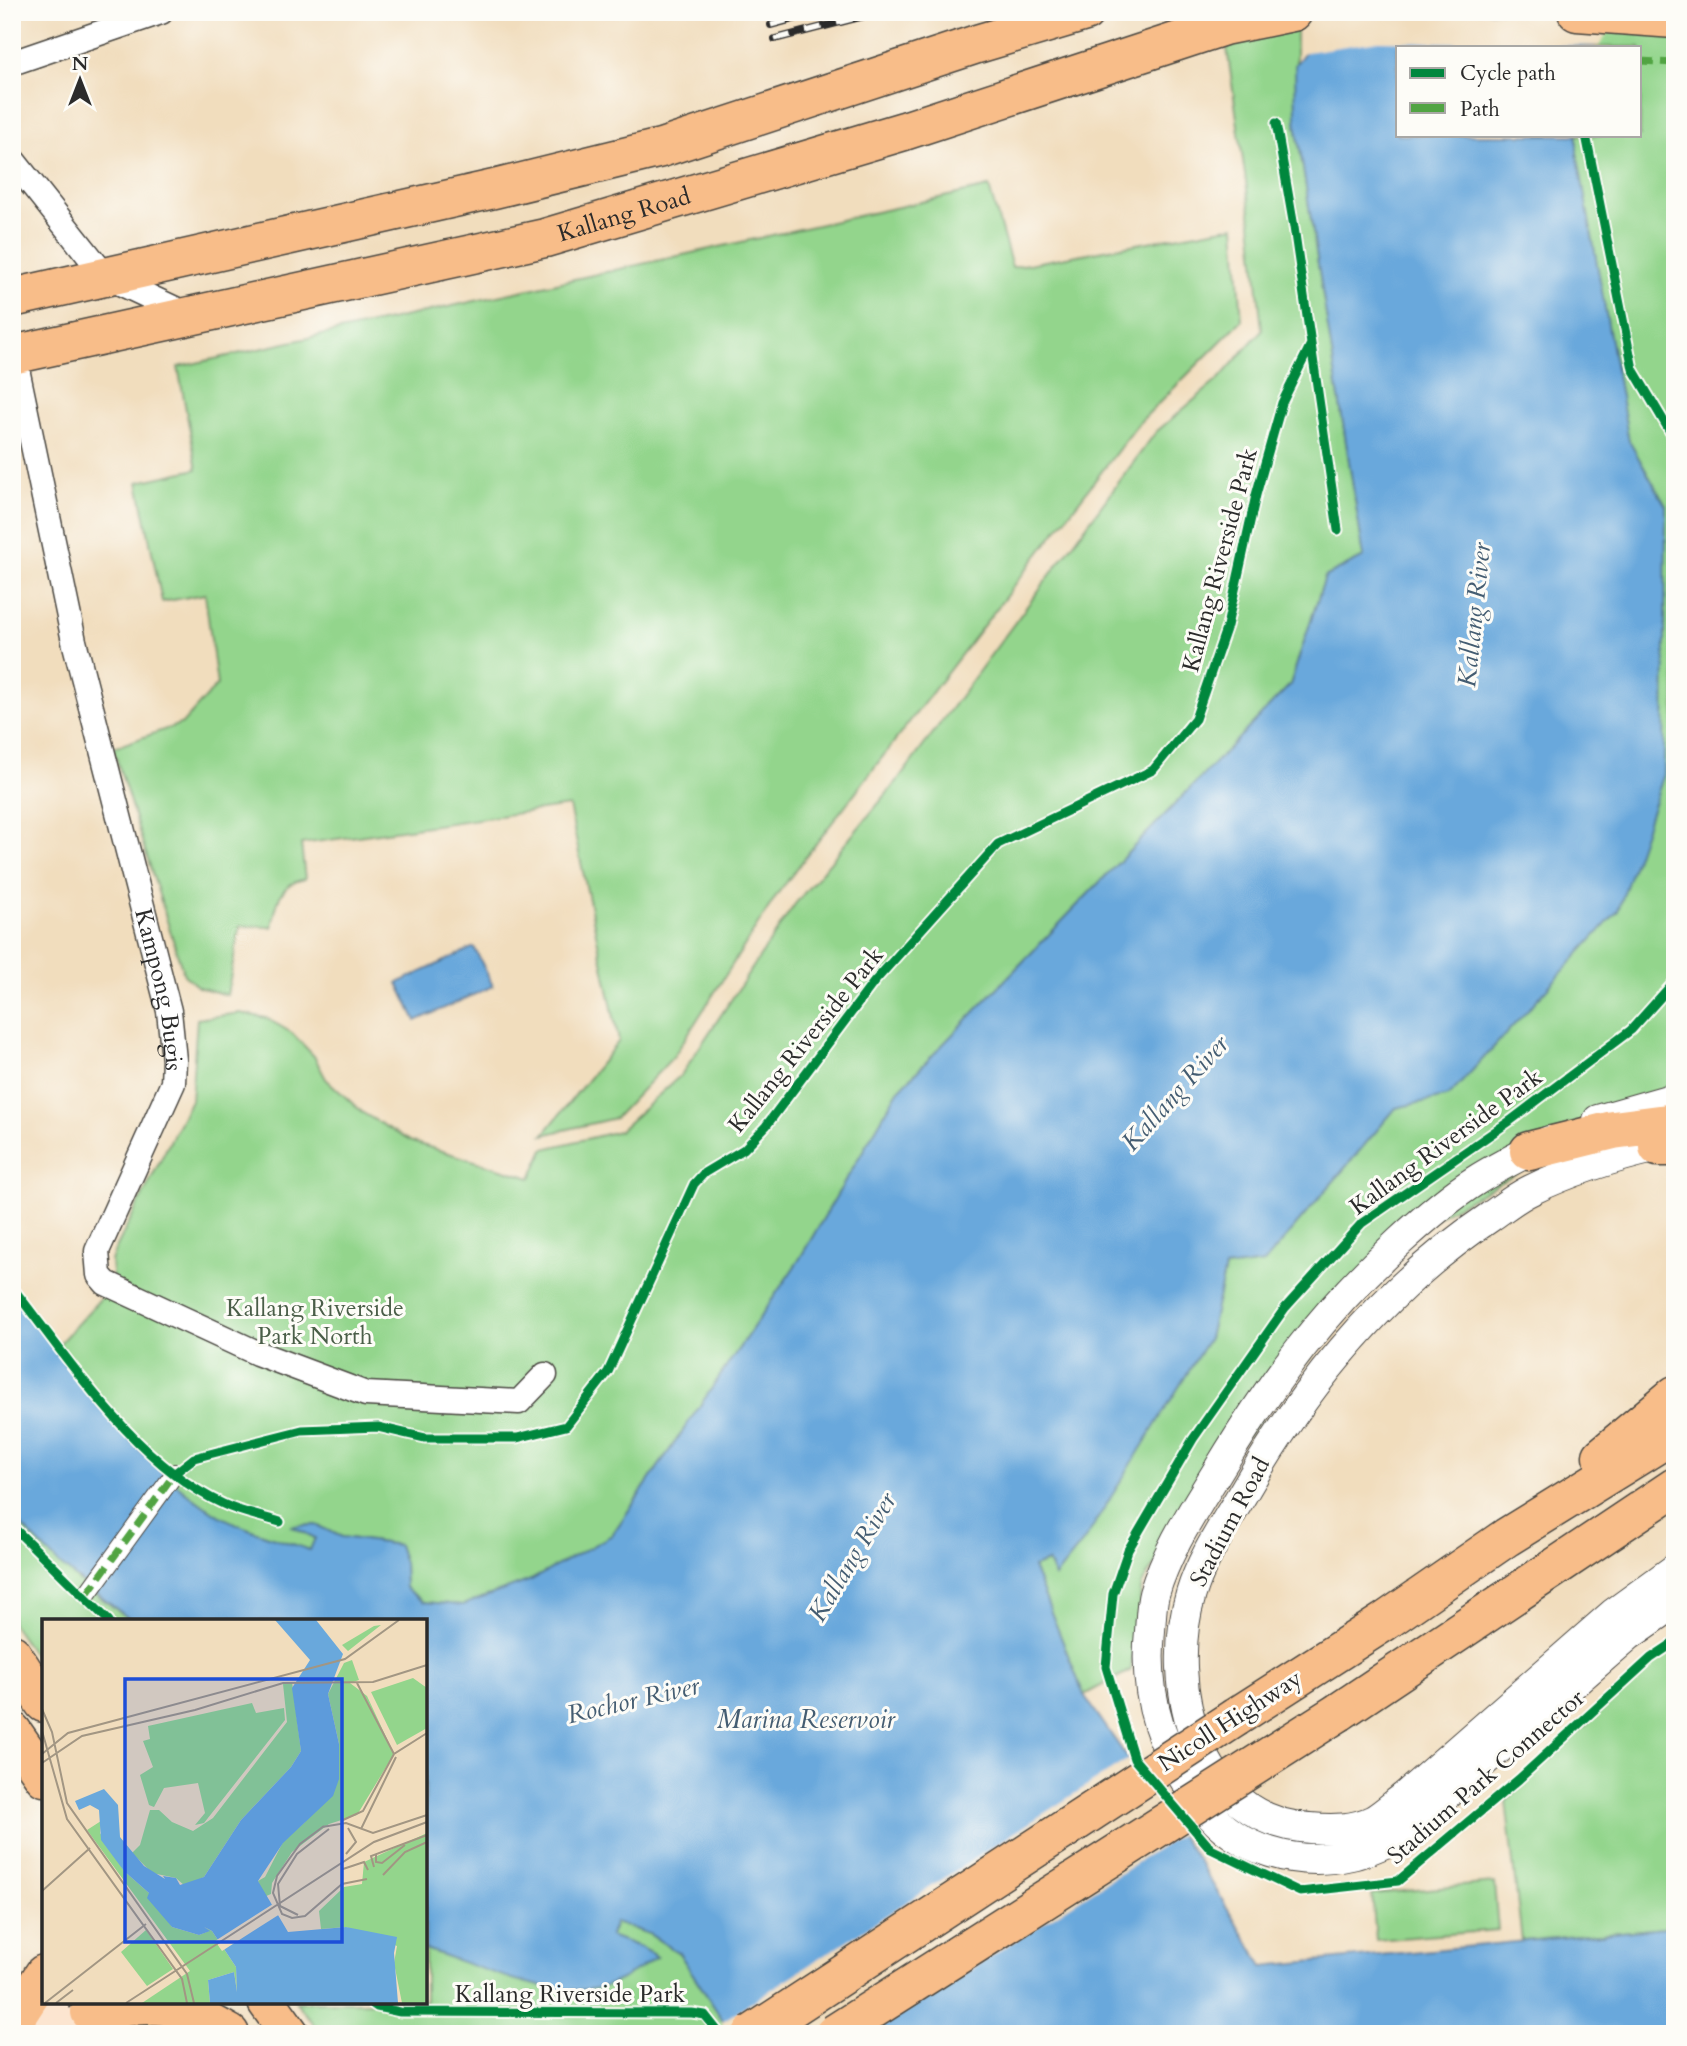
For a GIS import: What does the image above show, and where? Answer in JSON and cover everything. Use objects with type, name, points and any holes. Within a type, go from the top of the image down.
[{"type":"main road","points":[[12,298],[494,189],[648,151],[977,44],[1086,12]]},
{"type":"main road","points":[[1577,12],[1660,18]]},
{"type":"main road","name":"Kallang Road","points":[[13,352],[545,238],[890,135],[1224,26],[1283,13]]},
{"type":"main road","points":[[839,90],[883,97],[895,107],[896,123],[890,135]]},
{"type":"main road","points":[[1529,1152],[1613,1130],[1669,1139]]},
{"type":"main road","name":"Nicoll Highway","points":[[752,2034],[1384,1622],[1654,1436],[1675,1395]]},
{"type":"main road","name":"Nicoll Highway","points":[[834,2034],[1339,1712],[1665,1494]]},
{"type":"main road","points":[[12,1654],[42,1700]]},
{"type":"main road","points":[[12,1731],[42,1774]]},
{"type":"main road","points":[[29,2005],[55,2016],[80,2020],[148,2004],[170,2005],[190,2011],[230,2034]]},
{"type":"main road","points":[[208,2004],[230,2034]]},
{"type":"main road","points":[[268,2004],[290,2034]]},
{"type":"street","points":[[12,63],[161,12]]},
{"type":"street","points":[[12,159],[105,276],[188,315]]},
{"type":"street","name":"Kampong Bugis","points":[[13,352],[74,641],[173,1039],[173,1083],[97,1251],[99,1275],[106,1283],[185,1322],[366,1394],[519,1402],[544,1375]]},
{"type":"street","name":"Stadium Road","points":[[1675,1098],[1582,1125],[1473,1182],[1411,1231],[1359,1278],[1301,1344],[1248,1420],[1183,1528],[1154,1595],[1147,1665],[1156,1722],[1181,1778],[1216,1822],[1252,1848],[1294,1858],[1351,1856],[1396,1838],[1629,1634],[1675,1603]]},
{"type":"street","name":"Stadium Road","points":[[1669,1139],[1600,1160],[1529,1191],[1458,1238],[1336,1355],[1270,1447],[1214,1544],[1191,1593],[1182,1642],[1185,1704],[1204,1762],[1241,1806],[1269,1820],[1301,1828],[1340,1830],[1374,1820],[1404,1797],[1613,1614],[1675,1569]]},
{"type":"street","points":[[87,1594],[174,1473]]},
{"type":"green space","points":[[1617,12],[1675,12],[1675,1098],[1639,1107],[1411,1231],[1194,1503],[1142,1584],[1131,1670],[1084,1695],[1033,1567],[1048,1562],[1055,1576],[1209,1338],[1225,1268],[1264,1263],[1396,1107],[1449,1096],[1666,506],[1629,441],[1577,153],[1577,136],[1642,136],[1642,46],[1595,46]]},
{"type":"green space","name":"Kallang Riverside Park North","points":[[1296,23],[1296,124],[1364,557],[1325,577],[1290,685],[898,1091],[799,1260],[612,1535],[531,1580],[463,1605],[424,1602],[405,1588],[404,1563],[398,1545],[342,1537],[316,1525],[293,1526],[316,1538],[310,1550],[238,1524],[215,1513],[192,1497],[149,1459],[55,1348],[113,1285],[111,1261],[115,1250],[191,1100],[197,1019],[240,1013],[266,1018],[292,1033],[314,1056],[326,1079],[363,1113],[412,1142],[531,1178],[544,1149],[619,1131],[681,1075],[795,904],[899,779],[1156,432],[1219,379],[1262,330],[1249,203],[1226,41]]},
{"type":"green space","points":[[989,187],[1012,267],[1235,226],[1242,320],[1139,423],[778,893],[674,1056],[615,1118],[543,1135],[619,1041],[569,806],[301,844],[305,879],[289,885],[284,890],[272,927],[240,926],[227,995],[198,987],[184,975],[113,748],[183,723],[217,685],[205,594],[162,602],[138,482],[197,469],[178,367]]},
{"type":"green space","points":[[12,1516],[82,1584],[129,1619],[42,1619],[42,1667],[12,1624]]},
{"type":"green space","points":[[1675,1640],[1675,1927],[1522,1941],[1506,1801]]},
{"type":"green space","points":[[1494,1883],[1498,1930],[1376,1940],[1372,1894]]},
{"type":"green space","points":[[615,1922],[649,1934],[679,1953],[732,2034],[321,2034],[298,2004],[427,2004],[427,1950],[527,1983],[623,1978],[657,1957],[610,1936]]},
{"type":"green space","points":[[102,2004],[111,2004],[222,2034],[66,2034]]},
{"type":"water","name":"Marina Reservoir","points":[[1335,12],[1617,12],[1595,46],[1396,46],[1396,136],[1577,136],[1577,153],[1629,441],[1666,506],[1664,774],[1618,911],[1449,1096],[1396,1108],[1264,1263],[1225,1268],[1209,1338],[1084,1541],[1055,1577],[1048,1562],[1033,1567],[1084,1695],[1196,1857],[1263,1966],[1675,1927],[1675,2034],[732,2034],[679,1953],[649,1934],[615,1922],[610,1936],[657,1957],[619,1980],[585,1990],[539,1986],[514,1980],[427,1950],[427,1619],[129,1619],[59,1564],[12,1516],[12,1293],[132,1442],[187,1493],[215,1513],[238,1524],[310,1550],[315,1538],[291,1526],[316,1525],[342,1537],[398,1545],[404,1563],[405,1588],[424,1602],[463,1605],[531,1580],[612,1535],[799,1260],[898,1091],[1290,685],[1325,577],[1364,557],[1296,124],[1295,65]]},
{"type":"water","points":[[474,947],[493,986],[416,1021],[398,983]]},
{"type":"pier","points":[[1331,12],[1620,12],[1599,46],[1379,41],[1300,53]]},
{"type":"pier","points":[[1130,1758],[1183,1833],[871,2034],[728,2034],[721,2022]]},
{"type":"railway","points":[[771,25],[820,12]]},
{"type":"railway","points":[[775,39],[880,12]]},
{"type":"marked path","points":[[1642,61],[1675,63]]},
{"type":"marked path","points":[[87,1594],[175,1473]]},
{"type":"cycle path","points":[[1276,123],[1294,227],[1338,530]]},
{"type":"cycle path","points":[[1586,136],[1633,369],[1675,440]]},
{"type":"cycle path","name":"Kallang Riverside Park","points":[[175,1473],[194,1458],[302,1430],[378,1427],[425,1438],[517,1438],[566,1426],[608,1372],[694,1184],[704,1173],[744,1149],[766,1126],[874,982],[998,844],[1153,770],[1195,719],[1227,626],[1256,495],[1282,403],[1311,344]]},
{"type":"cycle path","name":"Kallang Riverside Park","points":[[1675,981],[1631,1030],[1510,1121],[1362,1223],[1285,1308],[1193,1439],[1128,1550],[1113,1594],[1106,1667],[1134,1759],[1211,1849],[1300,1892],[1398,1881],[1519,1779],[1651,1658],[1675,1642]]},
{"type":"cycle path","points":[[12,1287],[81,1378],[133,1437],[161,1463],[191,1486],[223,1504],[280,1522]]},
{"type":"cycle path","points":[[12,1526],[107,1619]]},
{"type":"cycle path","name":"Kallang Riverside Park","points":[[373,2004],[400,2012],[692,2013],[705,2015],[720,2034]]},
{"type":"water label","name":"Kallang River","points":[[1474,615]]},
{"type":"water label","name":"Kallang River","points":[[1175,1093]]},
{"type":"water label","name":"Kallang River","points":[[852,1557]]},
{"type":"water label","name":"Rochor River","points":[[633,1700]]}]
